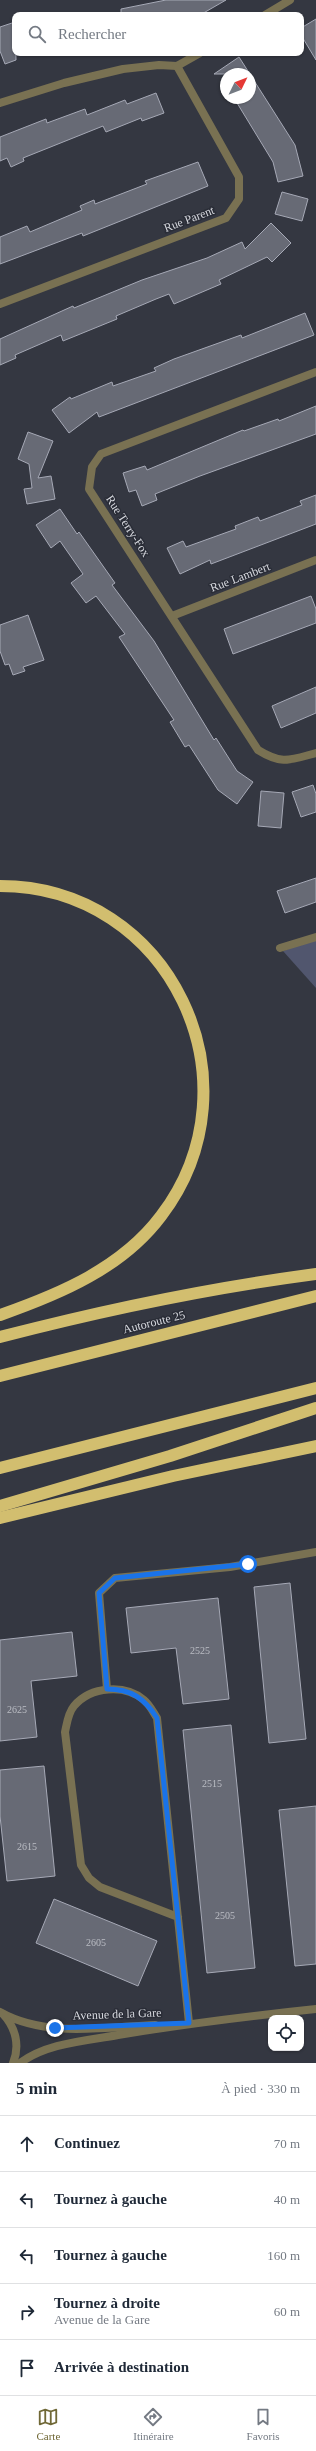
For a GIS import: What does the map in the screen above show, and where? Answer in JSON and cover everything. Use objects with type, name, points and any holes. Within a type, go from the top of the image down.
[{"type":"highway","points":[[0,886],[36,889],[80,902],[117,922],[147,948],[170,977],[191,1017],[199,1045],[204,1087],[200,1129],[192,1162],[176,1194],[153,1227],[126,1252],[92,1276],[43,1299],[0,1315]]},
{"type":"highway","points":[[0,1337],[160,1299],[250,1282],[316,1274]]},
{"type":"highway","name":"Autoroute 25","points":[[0,1376],[316,1296]]},
{"type":"highway","points":[[0,1468],[316,1388]]},
{"type":"highway","points":[[0,1506],[170,1456],[316,1408]]},
{"type":"highway","points":[[0,1518],[174,1476],[316,1446]]},
{"type":"street","points":[[270,12],[290,0]]},
{"type":"street","points":[[0,103],[64,83],[123,69],[159,64],[178,66],[195,56]]},
{"type":"street","name":"Rue Parent","points":[[0,304],[226,218],[239,199],[239,177],[178,66]]},
{"type":"street","name":"Rue Terry-Fox","points":[[316,372],[101,454],[92,467],[89,490],[258,750],[274,760],[295,759],[316,753]]},
{"type":"street","name":"Rue Lambert","points":[[172,616],[316,560]]},
{"type":"street","points":[[280,948],[316,937]]},
{"type":"street","points":[[107,1689],[99,1593],[115,1578],[230,1567],[316,1552]]},
{"type":"street","points":[[178,1917],[100,1887],[89,1878],[81,1865],[65,1732],[68,1717],[74,1706],[96,1692],[107,1689],[123,1689],[145,1701],[157,1718],[178,1917],[189,2023]]},
{"type":"street","name":"Avenue de la Gare","points":[[20,2063],[34,2053],[68,2044],[189,2023],[316,2009]]},
{"type":"street","points":[[0,2012],[10,2023],[17,2040],[13,2063]]},
{"type":"street","name":"Avenue de la Gare","points":[[0,2012],[31,2025],[55,2028],[189,2023]]},
{"type":"shaded area","points":[[316,939],[316,988],[283,951]]},
{"type":"building","points":[[166,0],[226,0],[205,12],[121,12],[121,9]]},
{"type":"building","points":[[316,19],[316,60],[304,40],[304,26]]},
{"type":"building","points":[[12,23],[12,56],[16,56],[16,60],[5,64],[0,51],[0,27]]},
{"type":"building","points":[[239,57],[246,68],[223,68]]},
{"type":"building","points":[[220,70],[220,74],[214,74]]},
{"type":"building","points":[[256,83],[295,145],[303,176],[278,182],[273,162],[238,104],[256,104]]},
{"type":"building","points":[[156,93],[164,113],[142,121],[141,118],[106,132],[103,126],[23,158],[24,161],[11,167],[7,158],[0,161],[0,137],[46,119],[47,123],[85,109],[87,115],[125,100],[127,104]]},
{"type":"building","points":[[198,162],[208,186],[83,236],[82,233],[0,264],[0,237],[27,226],[30,232],[82,210],[80,206],[94,200],[95,204],[147,184],[145,181]]},
{"type":"building","points":[[282,192],[308,199],[302,221],[275,214]]},
{"type":"building","points":[[271,223],[291,243],[272,262],[267,257],[219,280],[221,284],[174,304],[169,294],[116,316],[117,319],[63,341],[61,335],[15,355],[16,358],[0,365],[0,339],[73,306],[74,308],[142,280],[207,258],[242,242],[245,249]]},
{"type":"building","points":[[305,313],[314,335],[99,417],[97,412],[69,433],[52,410],[70,397],[71,399],[112,382],[113,386],[156,371],[154,368],[174,359],[241,335],[242,338]]},
{"type":"building","points":[[316,406],[316,434],[155,494],[157,500],[142,506],[136,490],[129,492],[123,473],[145,466],[147,470],[243,430],[244,431],[278,419],[279,421]]},
{"type":"building","points":[[28,432],[53,441],[38,478],[51,476],[55,499],[27,504],[24,489],[32,488],[29,464],[18,459]]},
{"type":"building","points":[[316,495],[316,524],[211,564],[210,560],[180,574],[167,548],[183,541],[186,547],[236,529],[235,526],[258,517],[260,521],[302,505],[300,501]]},
{"type":"building","points":[[60,509],[77,534],[79,532],[115,583],[112,585],[154,641],[214,740],[216,738],[237,771],[253,782],[237,804],[218,790],[189,745],[185,747],[170,722],[174,720],[119,637],[125,634],[96,596],[86,603],[71,583],[83,574],[60,541],[51,548],[36,525]]},
{"type":"building","points":[[311,596],[316,609],[316,623],[233,654],[224,629]]},
{"type":"building","points":[[28,615],[44,660],[23,667],[25,671],[13,675],[9,664],[5,665],[0,651],[0,625]]},
{"type":"building","points":[[316,687],[316,713],[281,728],[272,706]]},
{"type":"building","points":[[313,785],[316,794],[316,812],[301,817],[292,792]]},
{"type":"building","points":[[261,791],[284,793],[281,828],[258,826]]},
{"type":"building","points":[[316,878],[316,902],[285,913],[277,891]]},
{"type":"building","points":[[290,1583],[306,1739],[269,1743],[254,1587]]},
{"type":"building","points":[[218,1598],[229,1699],[183,1704],[176,1648],[131,1653],[126,1608]]},
{"type":"building","points":[[72,1632],[77,1676],[31,1681],[37,1737],[0,1741],[0,1640]]},
{"type":"building","points":[[231,1725],[255,1968],[207,1973],[183,1730]]},
{"type":"building","points":[[44,1766],[55,1876],[7,1881],[0,1816],[0,1770]]},
{"type":"building","points":[[316,1806],[316,1964],[295,1966],[279,1810]]},
{"type":"building","points":[[54,1899],[157,1941],[138,1986],[36,1943]]},
{"type":"route","points":[[55,2028],[189,2023],[157,1718],[145,1701],[136,1695],[123,1689],[107,1689],[98,1599],[99,1593],[102,1588],[115,1578],[248,1564]]}]
